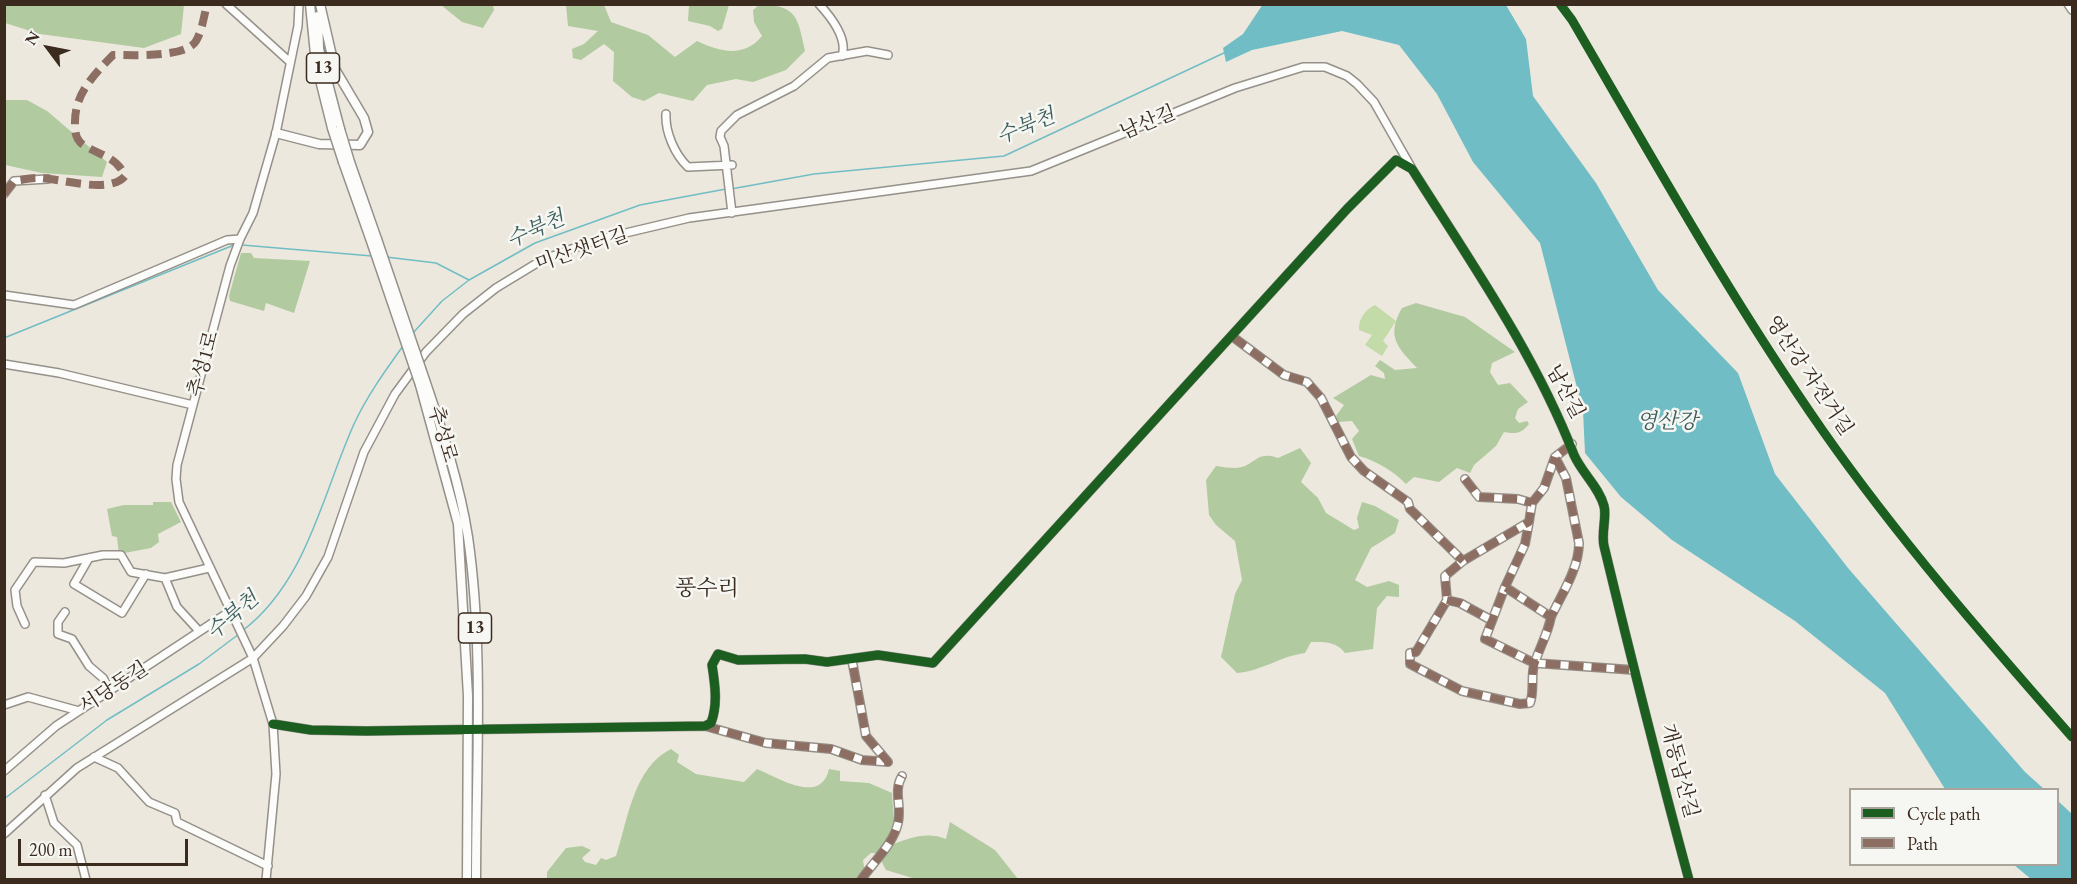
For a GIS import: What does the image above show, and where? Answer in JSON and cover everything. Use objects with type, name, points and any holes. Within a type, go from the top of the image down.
[{"type":"main road","name":"추성로","points":[[310,4],[316,64],[346,162],[423,384],[462,507],[468,540],[474,602],[478,730],[476,879]]},
{"type":"main road","name":"추성로","points":[[320,4],[319,49],[336,129]]},
{"type":"main road","points":[[276,133],[334,146],[360,145],[368,132],[364,118],[335,69],[320,4]]},
{"type":"main road","name":"추성로","points":[[423,384],[458,524],[468,730],[467,879]]},
{"type":"street","points":[[226,4],[290,62]]},
{"type":"street","name":"추성1로","points":[[266,879],[276,774],[273,724],[252,658],[179,502],[176,479],[193,405],[235,254],[239,241],[254,213],[276,133],[298,26],[299,4]]},
{"type":"street","points":[[2068,4],[2073,10]]},
{"type":"street","points":[[821,6],[838,28],[844,49],[842,56]]},
{"type":"street","points":[[731,210],[728,167],[720,137],[721,131],[737,115],[751,106],[763,104],[774,94],[794,86],[828,58],[837,54],[842,56],[867,51],[888,55]]},
{"type":"street","name":"남산길","points":[[1047,164],[1260,78],[1283,71],[1314,66],[1347,76],[1368,95],[1496,303],[1572,444],[1575,457],[1599,494],[1605,508],[1604,544],[1634,670]]},
{"type":"street","points":[[666,114],[665,125],[682,162],[688,167],[728,167]]},
{"type":"street","name":"남산길","points":[[1233,337],[1347,209],[1396,160],[1412,169]]},
{"type":"street","name":"미산샛터길","points":[[252,658],[283,626],[306,596],[322,567],[364,452],[396,394],[426,352],[463,314],[496,288],[551,257],[596,240],[689,218],[731,210],[1013,175],[1047,164]]},
{"type":"street","points":[[4,194],[14,181],[48,179]]},
{"type":"street","points":[[4,295],[70,306],[227,240],[239,241]]},
{"type":"street","points":[[705,726],[711,723],[713,716],[716,684],[712,665],[718,654],[750,660],[806,659],[827,662],[878,655],[933,663],[1233,337],[1284,375],[1307,382],[1321,398],[1351,457],[1364,471],[1408,502],[1410,509],[1463,561]]},
{"type":"street","points":[[4,364],[59,373],[193,405]]},
{"type":"street","name":"남산길","points":[[1555,457],[1572,444]]},
{"type":"street","points":[[1529,522],[1463,561],[1446,576],[1447,600],[1416,652],[1410,653],[1412,665],[1462,691],[1520,704],[1530,704],[1533,696],[1534,663],[1579,552],[1566,478],[1555,457]]},
{"type":"street","points":[[1555,457],[1544,488],[1532,503],[1525,544],[1491,620],[1485,639],[1534,663],[1634,670]]},
{"type":"street","points":[[1465,480],[1479,497],[1518,499],[1532,503]]},
{"type":"street","points":[[26,624],[17,606],[15,590],[24,580],[29,566],[40,560],[56,563],[121,555],[131,572],[165,578],[209,568]]},
{"type":"street","points":[[89,558],[74,584],[122,613],[146,574]]},
{"type":"street","points":[[165,578],[177,607],[199,631]]},
{"type":"street","points":[[1505,587],[1551,617]]},
{"type":"street","points":[[1447,600],[1460,603],[1491,620]]},
{"type":"street","points":[[65,612],[58,622],[58,634],[72,639],[89,666],[103,678],[110,690]]},
{"type":"street","name":"서당동길","points":[[4,771],[34,742],[199,631],[230,614]]},
{"type":"street","points":[[4,834],[45,795],[93,758],[252,658]]},
{"type":"street","points":[[273,724],[311,730],[705,726],[766,743],[831,749],[862,760],[888,762],[866,736],[852,660]]},
{"type":"street","name":"개동남산길","points":[[1634,670],[1689,879]]},
{"type":"street","points":[[4,705],[28,697],[79,711]]},
{"type":"street","points":[[93,758],[118,768],[149,802],[175,813],[177,822],[268,866]]},
{"type":"street","points":[[861,879],[886,848],[898,823],[897,785],[902,776]]},
{"type":"street","points":[[45,795],[54,823],[76,845],[86,879]]},
{"type":"green space","points":[[4,5],[184,5],[181,34],[144,48],[40,34],[5,23]]},
{"type":"green space","points":[[441,5],[493,5],[494,10],[483,28],[462,22]]},
{"type":"green space","points":[[566,5],[604,5],[611,22],[648,35],[675,57],[697,41],[723,50],[747,48],[762,36],[754,22],[753,10],[759,5],[772,5],[788,10],[794,15],[805,51],[786,70],[753,82],[736,79],[707,85],[693,101],[659,93],[644,101],[632,97],[613,81],[614,52],[604,44],[581,60],[573,58],[572,49],[584,44],[598,31],[568,26]]},
{"type":"green space","points":[[689,5],[729,5],[722,29],[718,31],[710,26],[688,21]]},
{"type":"green space","points":[[5,100],[27,100],[47,111],[107,162],[102,177],[42,173],[5,165]]},
{"type":"green space","points":[[241,253],[251,253],[254,258],[310,261],[294,313],[266,303],[264,311],[230,301],[229,296]]},
{"type":"green space","points":[[1416,303],[1465,317],[1515,352],[1492,363],[1490,372],[1498,385],[1510,383],[1528,402],[1518,409],[1515,418],[1519,423],[1527,421],[1529,424],[1518,433],[1504,432],[1496,446],[1474,465],[1470,473],[1457,468],[1439,482],[1414,477],[1406,484],[1384,467],[1359,456],[1352,439],[1359,431],[1352,421],[1338,422],[1336,416],[1344,405],[1333,398],[1371,375],[1385,379],[1384,373],[1375,366],[1380,360],[1395,370],[1417,368],[1399,347],[1394,334],[1397,318],[1402,308]]},
{"type":"green space","points":[[1375,305],[1396,321],[1383,341],[1388,346],[1382,356],[1365,345],[1372,335],[1359,330],[1363,315]]},
{"type":"green space","points":[[1300,448],[1311,463],[1301,482],[1318,498],[1326,513],[1354,530],[1359,528],[1357,518],[1362,502],[1375,506],[1399,520],[1395,533],[1371,548],[1355,580],[1367,587],[1389,581],[1399,585],[1399,597],[1387,596],[1377,608],[1373,649],[1345,653],[1334,644],[1311,642],[1305,653],[1237,673],[1221,657],[1235,594],[1242,580],[1235,541],[1216,525],[1209,515],[1206,480],[1216,466],[1242,467],[1260,457],[1278,458]]},
{"type":"green space","points":[[153,502],[171,502],[181,522],[158,534],[159,542],[151,548],[119,554],[117,537],[112,536],[107,509],[124,505],[153,505]]},
{"type":"green space","points":[[671,749],[679,755],[677,762],[696,774],[744,782],[757,769],[798,786],[817,786],[824,780],[829,769],[840,771],[840,781],[869,783],[892,793],[894,821],[886,841],[891,845],[925,836],[946,839],[950,822],[995,850],[1018,879],[919,880],[886,870],[877,853],[871,853],[863,860],[866,879],[547,880],[547,872],[566,848],[582,846],[591,850],[582,858],[585,862],[596,865],[601,858],[606,860],[616,856],[640,782],[658,758]]},
{"type":"water","name":"영산강","points":[[1263,4],[1506,5],[1526,39],[1533,96],[1596,183],[1658,290],[1738,373],[1775,474],[1848,568],[2025,772],[2043,788],[1944,788],[1885,693],[1795,621],[1672,540],[1621,497],[1585,453],[1583,411],[1540,243],[1473,162],[1437,94],[1399,45],[1342,31],[1252,50],[1226,62],[1223,48],[1243,34]]},
{"type":"water","points":[[2059,802],[2072,814],[2072,879],[2031,879],[2015,866],[2059,866]]},
{"type":"waterway","name":"수북천","points":[[731,189],[814,174],[1004,156],[1226,52]]},
{"type":"waterway","name":"수북천","points":[[413,333],[442,301],[469,280],[535,243],[640,205],[726,189]]},
{"type":"waterway","points":[[4,338],[234,245]]},
{"type":"waterway","points":[[242,245],[372,256]]},
{"type":"waterway","points":[[386,257],[436,263],[469,280]]},
{"type":"waterway","name":"수북천","points":[[242,631],[264,611],[298,563],[354,424],[370,394],[403,346]]},
{"type":"waterway","name":"수북천","points":[[4,799],[107,720],[199,664],[239,634]]},
{"type":"marked path","points":[[4,194],[14,181],[26,179],[38,178],[96,185],[118,182],[125,176],[108,157],[85,146],[77,138],[76,112],[82,93],[113,55],[170,53],[190,46],[200,33],[207,4]]},
{"type":"marked path","points":[[1233,337],[1284,375],[1307,382],[1321,398],[1351,457],[1364,471],[1408,502],[1410,509],[1463,561]]},
{"type":"marked path","points":[[1572,444],[1555,457],[1566,478],[1579,543],[1576,562],[1569,582],[1551,617],[1505,587],[1485,639],[1534,663],[1634,670]]},
{"type":"marked path","points":[[1551,617],[1534,667],[1530,703],[1520,704],[1462,691],[1410,664],[1410,653],[1416,652],[1447,600],[1445,576],[1463,561],[1529,522],[1532,503],[1544,488],[1555,457]]},
{"type":"marked path","points":[[1465,479],[1479,497],[1518,499],[1532,503]]},
{"type":"marked path","points":[[1505,587],[1525,544],[1529,522]]},
{"type":"marked path","points":[[1447,600],[1460,603],[1491,620]]},
{"type":"marked path","points":[[705,726],[766,743],[831,749],[862,760],[888,762],[866,736],[852,660]]},
{"type":"marked path","points":[[861,880],[892,839],[899,817],[898,787],[902,776]]},
{"type":"cycle path","name":"영산강 자전거길","points":[[1560,4],[1572,20],[1756,331],[1823,431],[1912,549],[2072,737]]},
{"type":"cycle path","points":[[273,724],[311,730],[366,731],[705,726],[711,723],[715,709],[712,665],[718,654],[738,660],[805,659],[827,662],[878,655],[933,663],[1347,209],[1396,160],[1412,169],[1500,309],[1540,381],[1577,462],[1602,499],[1605,510],[1604,546],[1689,880]]},
{"type":"district","name":"풍수리","points":[[707,589]]}]
